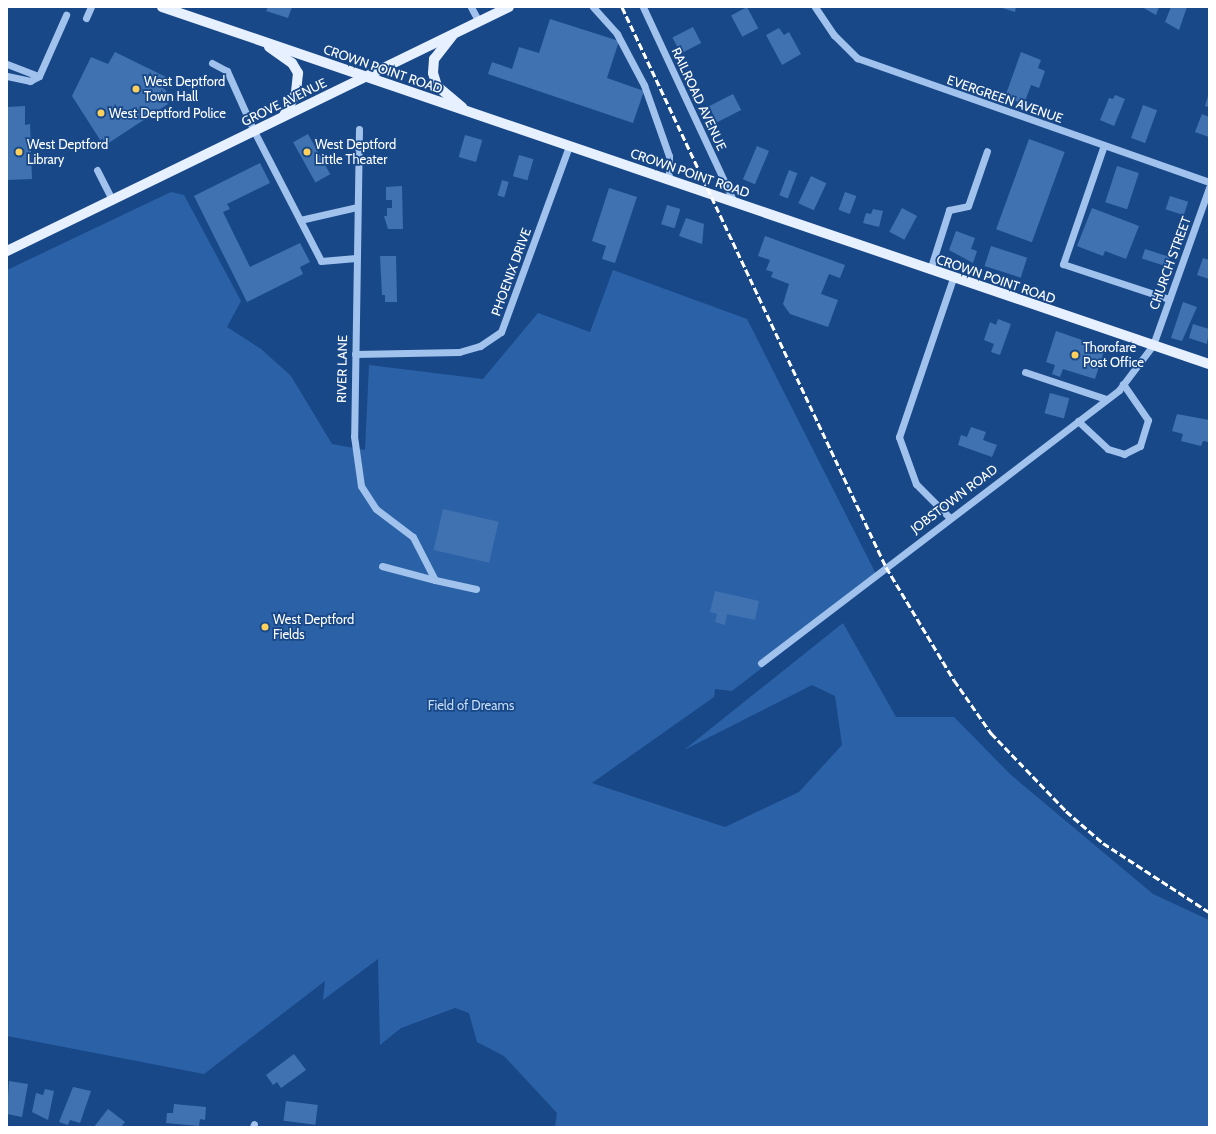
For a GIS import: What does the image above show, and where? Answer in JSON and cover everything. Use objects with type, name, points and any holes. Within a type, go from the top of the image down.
[{"type":"main road","name":"CROWN POINT ROAD","points":[[162,7],[952,278],[1209,364]]},
{"type":"main road","name":"GROVE AVENUE","points":[[7,251],[509,7]]},
{"type":"main road","points":[[454,34],[434,59],[433,73],[437,86],[466,111]]},
{"type":"main road","points":[[253,38],[292,63],[298,73],[296,92],[284,116]]},
{"type":"street","points":[[86,18],[91,7]]},
{"type":"street","points":[[471,7],[479,22]]},
{"type":"street","points":[[593,7],[617,34],[644,85],[669,156],[669,180]]},
{"type":"street","name":"RAILROAD AVENUE","points":[[643,7],[734,202]]},
{"type":"street","name":"EVERGREEN AVENUE","points":[[815,7],[834,35],[857,58],[1209,182]]},
{"type":"street","points":[[7,76],[30,81],[39,76],[66,15]]},
{"type":"street","points":[[212,63],[227,71],[254,131],[321,261],[356,258]]},
{"type":"street","points":[[7,64],[39,76]]},
{"type":"street","name":"RIVER LANE","points":[[358,129],[354,436],[361,486],[376,509],[413,537],[435,580]]},
{"type":"street","name":"PHOENIX DRIVE","points":[[355,354],[459,352],[480,346],[501,332],[569,146]]},
{"type":"street","points":[[1104,146],[1063,264],[1169,299]]},
{"type":"street","points":[[930,270],[949,210],[968,206],[987,151]]},
{"type":"street","points":[[97,170],[112,200]]},
{"type":"street","name":"CHURCH STREET","points":[[1153,345],[1209,188]]},
{"type":"street","points":[[300,220],[357,207]]},
{"type":"street","points":[[950,518],[916,484],[899,437],[952,278]]},
{"type":"street","name":"JOBSTOWN ROAD","points":[[761,663],[1106,399],[1123,384],[1153,345]]},
{"type":"street","points":[[1025,372],[1106,399]]},
{"type":"street","points":[[1078,421],[1108,449],[1124,454],[1140,446],[1148,420],[1123,384]]},
{"type":"street","points":[[382,566],[476,589]]},
{"type":"green space","name":"Field of Dreams","points":[[171,192],[184,195],[241,301],[227,327],[261,349],[291,376],[332,444],[365,450],[369,365],[483,379],[538,313],[590,332],[613,270],[747,319],[878,578],[732,691],[715,689],[714,697],[592,783],[725,827],[799,792],[842,745],[835,696],[812,685],[684,750],[843,623],[896,717],[954,717],[1011,775],[1153,894],[1209,920],[1209,1127],[555,1127],[557,1113],[504,1056],[477,1042],[469,1013],[455,1008],[401,1028],[380,1045],[378,959],[323,1000],[325,981],[204,1074],[7,1036],[7,270]]},
{"type":"building","points":[[268,7],[292,7],[288,18],[266,11]]},
{"type":"building","points":[[747,7],[758,28],[742,37],[731,15]]},
{"type":"building","points":[[999,7],[1016,7],[1015,12]]},
{"type":"building","points":[[1142,7],[1159,7],[1156,15]]},
{"type":"building","points":[[1171,7],[1187,7],[1179,30],[1165,22]]},
{"type":"building","points":[[550,19],[619,41],[607,78],[644,91],[633,123],[488,74],[492,62],[512,69],[519,47],[539,53]]},
{"type":"building","points":[[693,27],[701,43],[681,53],[673,37]]},
{"type":"building","points":[[779,28],[784,35],[789,32],[801,54],[782,65],[766,35]]},
{"type":"building","points":[[115,52],[166,77],[161,87],[167,91],[162,95],[168,104],[104,146],[72,96],[91,57],[108,64]]},
{"type":"building","points":[[1021,52],[1041,60],[1038,68],[1045,71],[1039,88],[1031,85],[1024,104],[1005,97]]},
{"type":"building","points":[[733,94],[741,110],[717,122],[709,106]]},
{"type":"building","points":[[1115,95],[1125,99],[1114,126],[1100,120],[1109,98],[1113,99]]},
{"type":"building","points":[[1208,96],[1209,97],[1209,107],[1205,106]]},
{"type":"building","points":[[1143,105],[1157,110],[1145,143],[1131,138]]},
{"type":"building","name":"West Deptford Library","points":[[25,106],[25,125],[30,124],[32,179],[7,180],[7,107]]},
{"type":"building","points":[[1202,114],[1209,117],[1209,137],[1195,132]]},
{"type":"building","name":"West Deptford Little Theater","points":[[308,134],[330,174],[315,182],[293,142]]},
{"type":"building","points":[[465,135],[482,140],[476,162],[459,157]]},
{"type":"building","points":[[1029,139],[1065,152],[1032,242],[996,229]]},
{"type":"building","points":[[757,146],[769,151],[755,184],[743,179]]},
{"type":"building","points":[[519,155],[533,159],[527,180],[513,176]]},
{"type":"building","points":[[260,163],[270,183],[227,204],[230,209],[223,212],[250,267],[300,243],[310,262],[300,267],[303,274],[247,302],[194,196]]},
{"type":"building","points":[[1117,166],[1139,173],[1127,209],[1105,202]]},
{"type":"building","points":[[789,170],[797,173],[788,198],[779,195]]},
{"type":"building","points":[[811,176],[826,183],[814,210],[798,203]]},
{"type":"building","points":[[502,180],[509,182],[504,197],[498,195]]},
{"type":"building","points":[[402,186],[403,229],[388,229],[384,216],[387,216],[387,208],[392,208],[392,200],[386,200],[386,187]]},
{"type":"building","points":[[609,188],[637,197],[615,263],[602,259],[606,246],[592,241]]},
{"type":"building","points":[[845,192],[856,196],[850,214],[839,210]]},
{"type":"building","points":[[1170,196],[1188,202],[1184,215],[1166,209]]},
{"type":"building","points":[[667,205],[680,209],[675,228],[661,224]]},
{"type":"building","points":[[902,208],[917,216],[904,240],[889,232]]},
{"type":"building","points":[[1092,208],[1139,226],[1126,259],[1105,251],[1103,256],[1077,246]]},
{"type":"building","points":[[873,209],[883,211],[879,227],[863,223],[866,213],[871,214]]},
{"type":"building","points":[[686,218],[704,224],[702,244],[679,236]]},
{"type":"building","points":[[956,231],[975,238],[971,249],[977,251],[973,263],[949,250]]},
{"type":"building","points":[[765,236],[845,265],[840,278],[829,274],[821,294],[838,300],[828,327],[790,314],[783,304],[789,284],[771,277],[773,272],[766,270],[770,260],[758,256]]},
{"type":"building","points":[[991,246],[1027,258],[1021,278],[985,266]]},
{"type":"building","points":[[1145,249],[1170,257],[1167,267],[1142,259]]},
{"type":"building","points":[[380,256],[396,256],[397,302],[385,302],[385,295],[382,295]]},
{"type":"building","points":[[1203,258],[1209,260],[1209,279],[1197,275]]},
{"type":"building","points":[[1183,302],[1197,307],[1182,341],[1171,338]]},
{"type":"building","points":[[998,319],[1011,324],[1000,355],[991,352],[994,344],[984,340],[990,322],[996,325]]},
{"type":"building","points":[[1193,324],[1209,329],[1207,344],[1189,338]]},
{"type":"building","name":"Thorofare Post Office","points":[[1056,331],[1105,348],[1095,379],[1063,369],[1060,377],[1052,374],[1055,365],[1046,362]]},
{"type":"building","points":[[1050,393],[1069,398],[1064,418],[1045,413]]},
{"type":"building","points":[[1177,414],[1209,420],[1209,442],[1203,441],[1201,446],[1181,441],[1183,434],[1172,431]]},
{"type":"building","points":[[971,427],[986,432],[983,440],[997,445],[992,457],[958,445],[961,435],[967,437]]},
{"type":"building","points":[[443,509],[499,522],[489,563],[434,550]]},
{"type":"building","points":[[715,591],[759,601],[755,620],[727,614],[725,625],[715,622],[717,614],[710,612]]},
{"type":"building","points":[[294,1054],[306,1070],[281,1088],[277,1082],[273,1085],[266,1075]]},
{"type":"building","points":[[9,1081],[28,1084],[22,1117],[7,1114]]},
{"type":"building","points":[[73,1087],[91,1091],[80,1123],[70,1120],[68,1125],[59,1122]]},
{"type":"building","points":[[45,1089],[54,1091],[48,1120],[32,1112],[36,1093],[43,1095]]},
{"type":"building","points":[[286,1101],[318,1105],[315,1125],[284,1121]]},
{"type":"building","points":[[174,1104],[206,1107],[205,1120],[200,1119],[199,1126],[166,1123],[167,1113],[173,1113]]},
{"type":"building","points":[[108,1109],[125,1122],[121,1127],[94,1127]]},
{"type":"railway","points":[[622,7],[886,567],[954,680],[991,733],[1066,811],[1103,843],[1209,912]]},
{"type":"place","name":"West Deptford Town Hall","points":[[136,89]]},
{"type":"place","name":"West Deptford Police","points":[[101,113]]},
{"type":"place","name":"West Deptford Library","points":[[19,152]]},
{"type":"place","name":"West Deptford Little Theater","points":[[307,152]]},
{"type":"place","name":"Thorofare Post Office","points":[[1075,355]]},
{"type":"place","name":"West Deptford Fields","points":[[265,627]]}]
